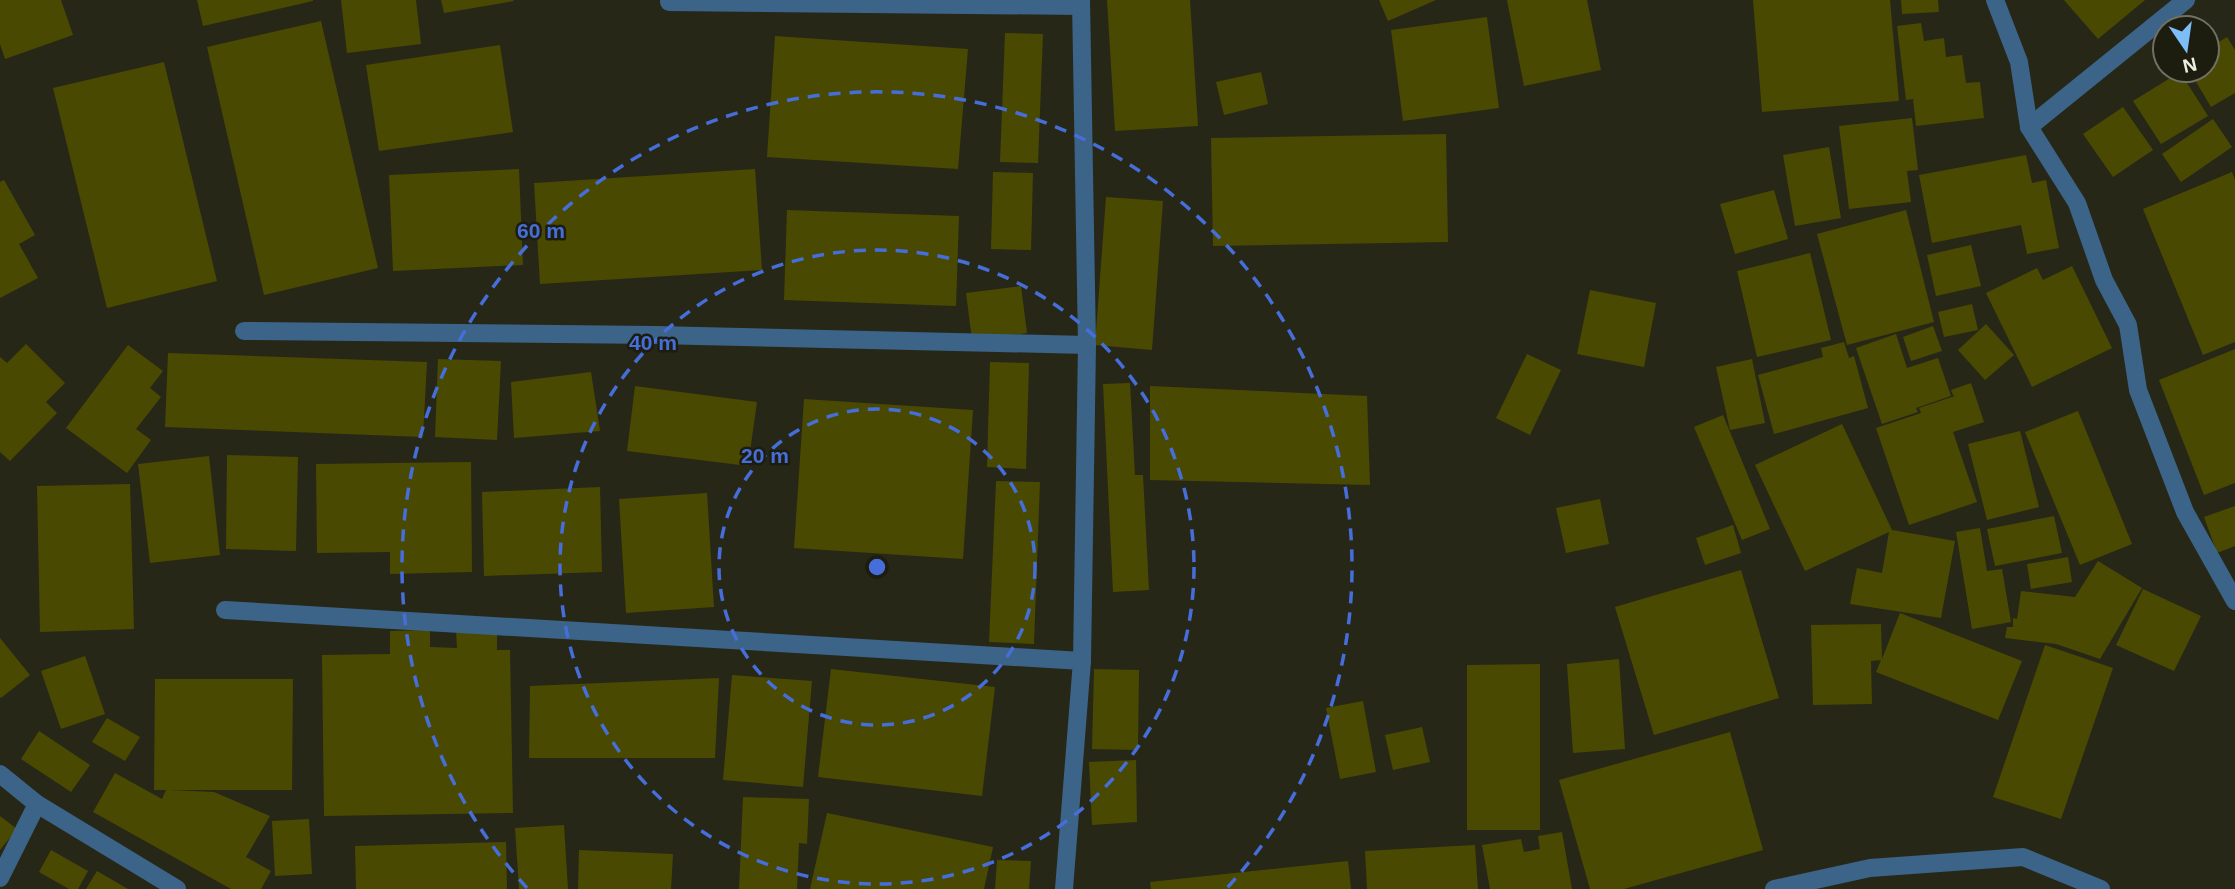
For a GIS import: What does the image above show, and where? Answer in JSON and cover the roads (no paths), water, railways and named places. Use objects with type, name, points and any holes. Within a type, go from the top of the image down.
[{"type":"street","points":[[1995,0],[2020,62],[2029,127],[2077,203],[2104,280],[2128,326],[2138,390],[2185,512],[2235,601]]},
{"type":"street","points":[[2029,127],[2186,0]]},
{"type":"street","points":[[669,2],[1081,3],[1087,345],[1082,660],[1064,889]]},
{"type":"street","points":[[244,331],[655,335],[1087,345]]},
{"type":"street","points":[[225,610],[1082,660]]},
{"type":"street","points":[[0,774],[37,804],[177,889]]},
{"type":"street","points":[[0,878],[37,804]]},
{"type":"street","points":[[1774,889],[1870,868],[2023,857],[2101,889]]}]
